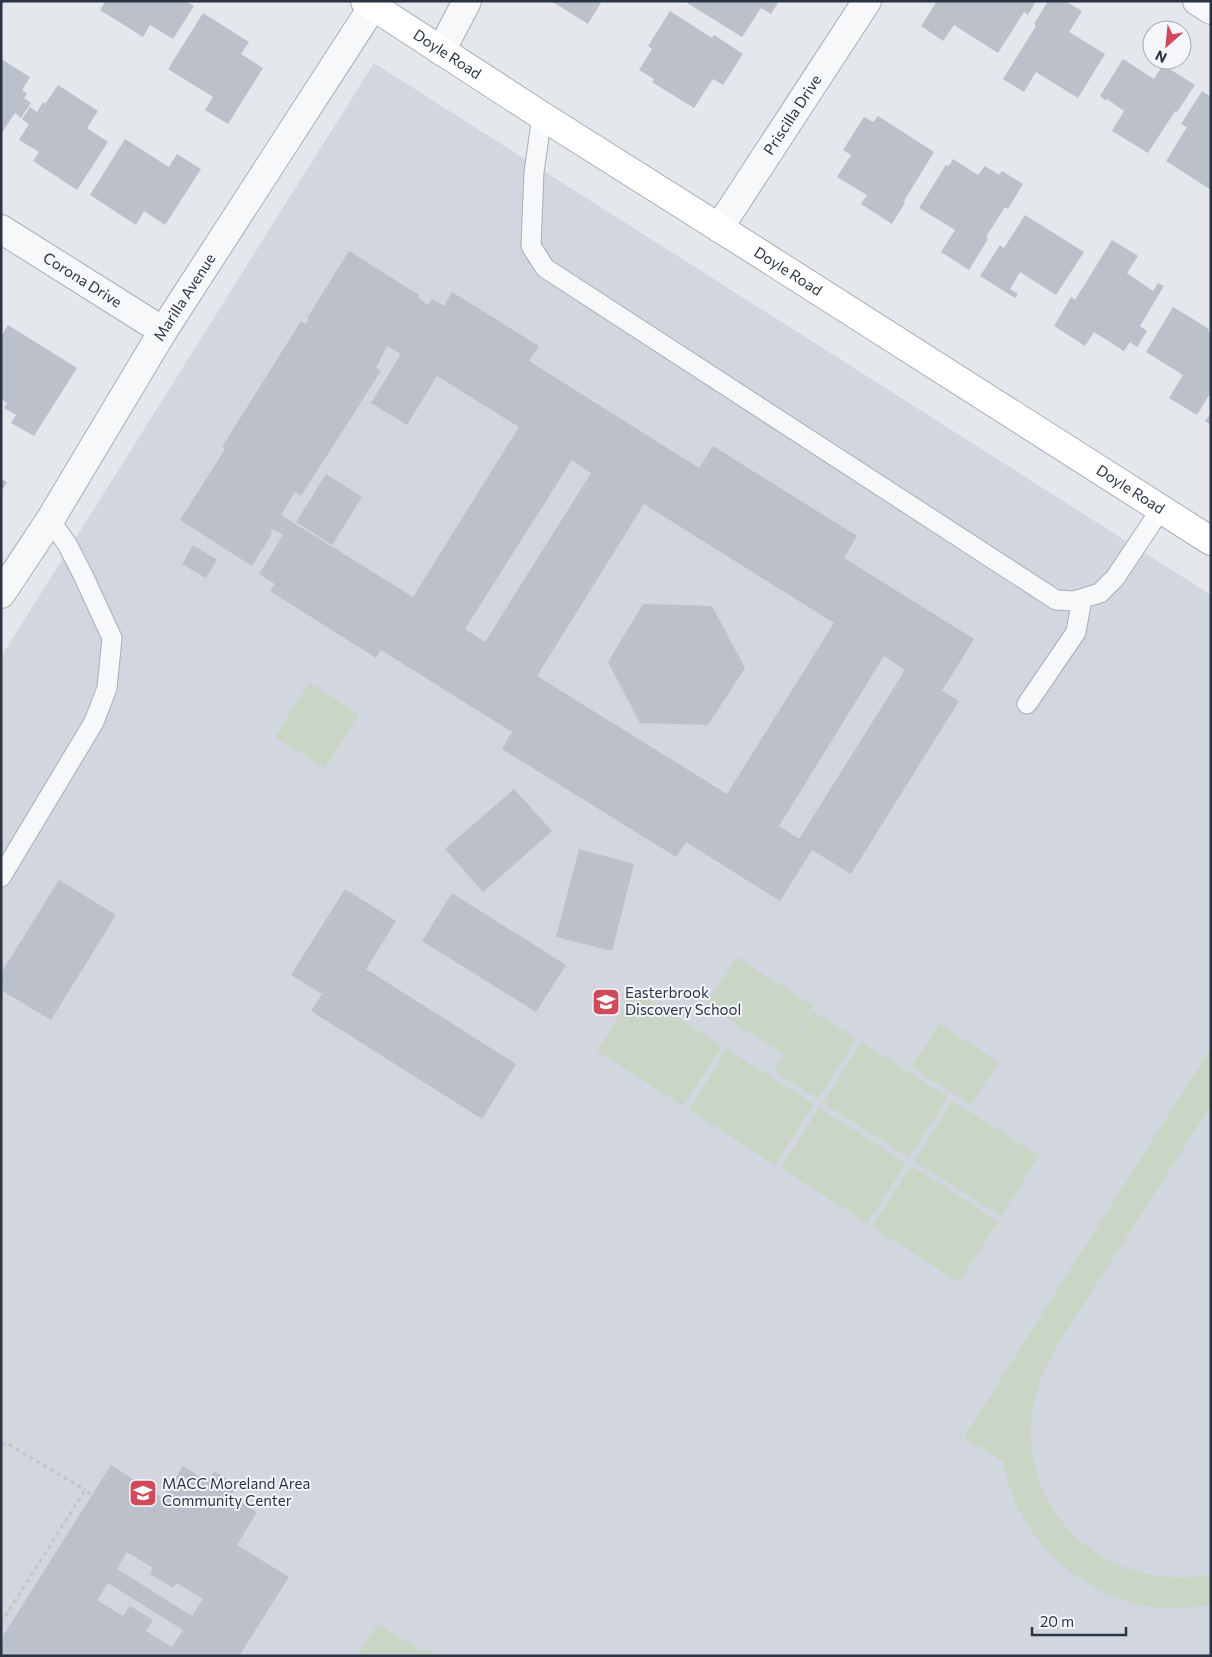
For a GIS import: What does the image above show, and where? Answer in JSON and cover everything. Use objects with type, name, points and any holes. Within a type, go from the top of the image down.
[{"type":"main road","name":"Doyle Road","points":[[369,4],[1211,541]]},
{"type":"street","points":[[442,51],[467,1]]},
{"type":"street","name":"Priscilla Drive","points":[[719,228],[867,1]]},
{"type":"street","points":[[1197,1],[1211,10]]},
{"type":"street","name":"Marilla Avenue","points":[[1,594],[50,520],[163,331],[369,4]]},
{"type":"street","name":"Corona Drive","points":[[1,229],[163,331]]},
{"type":"lane","points":[[542,116],[534,172],[531,246],[545,268],[1056,600],[1074,601],[1100,593],[1115,578],[1160,509]]},
{"type":"lane","points":[[1,877],[94,722],[107,688],[112,638],[71,552],[50,520]]},
{"type":"lane","points":[[1027,704],[1076,632],[1082,598]]},
{"type":"path","points":[[1,1443],[8,1444],[92,1495]]},
{"type":"path","points":[[1,1623],[85,1490]]},
{"type":"shaded area","name":"Easterbrook Discovery School","points":[[374,63],[1211,595],[1211,1656],[1,1656],[1,657]]},
{"type":"green space","points":[[309,683],[359,714],[325,768],[275,737]]},
{"type":"green space","points":[[737,957],[813,1006],[783,1054],[706,1005]]},
{"type":"green space","points":[[635,991],[722,1046],[683,1106],[597,1051]]},
{"type":"green space","points":[[812,1011],[856,1039],[818,1099],[774,1071]]},
{"type":"green space","points":[[939,1024],[999,1062],[971,1105],[912,1067]]},
{"type":"green space","points":[[861,1042],[948,1097],[909,1157],[823,1103]]},
{"type":"green space","points":[[1211,1048],[1211,1105],[1053,1352],[1038,1387],[1031,1425],[1033,1460],[1044,1492],[1061,1520],[1084,1544],[1111,1561],[1143,1573],[1176,1577],[1211,1574],[1211,1605],[1161,1608],[1132,1603],[1105,1593],[1080,1579],[1058,1561],[1038,1540],[1022,1516],[1010,1490],[1003,1462],[964,1437]]},
{"type":"green space","points":[[727,1049],[814,1104],[775,1165],[689,1110]]},
{"type":"green space","points":[[953,1101],[1039,1156],[1001,1216],[914,1161]]},
{"type":"green space","points":[[819,1108],[906,1163],[867,1223],[781,1168]]},
{"type":"green space","points":[[911,1166],[998,1221],[959,1282],[872,1227]]},
{"type":"green space","points":[[378,1624],[423,1652],[426,1648],[439,1656],[357,1656]]},
{"type":"building","points":[[106,1],[186,1],[194,6],[173,39],[150,25],[143,37],[100,10]]},
{"type":"building","points":[[551,1],[602,1],[588,24]]},
{"type":"building","points":[[684,1],[779,1],[771,14],[761,8],[742,37]]},
{"type":"building","points":[[937,1],[945,3],[947,1],[1036,1],[1028,15],[1024,12],[998,53],[954,25],[943,41],[921,26]]},
{"type":"building","points":[[1048,1],[1065,1],[1082,11],[1069,32],[1105,54],[1078,98],[1036,72],[1024,92],[1003,79],[1036,26],[1034,24]]},
{"type":"building","points":[[670,11],[712,38],[714,35],[743,54],[723,85],[713,79],[694,108],[652,82],[654,79],[639,70],[652,49],[648,46]]},
{"type":"building","points":[[203,13],[249,42],[241,54],[263,68],[228,124],[205,110],[213,97],[168,69]]},
{"type":"building","points":[[1,59],[30,77],[22,90],[27,94],[24,98],[31,103],[21,118],[15,113],[1,134]]},
{"type":"building","points":[[1123,59],[1154,79],[1160,70],[1171,70],[1195,85],[1177,112],[1175,111],[1148,153],[1112,131],[1124,111],[1100,96]]},
{"type":"building","points":[[58,85],[98,111],[87,128],[108,142],[77,190],[33,161],[39,152],[19,140],[29,124],[22,119],[30,107],[37,112]]},
{"type":"building","points":[[1202,91],[1211,97],[1211,190],[1166,161],[1187,127],[1181,124]]},
{"type":"building","points":[[878,116],[934,152],[892,224],[861,204],[867,195],[837,177],[851,155],[843,150],[864,117],[873,122]]},
{"type":"building","points":[[125,139],[169,167],[177,154],[201,169],[165,225],[144,211],[136,225],[90,195]]},
{"type":"building","points":[[953,159],[978,175],[985,166],[999,175],[1002,171],[1023,184],[1008,209],[1005,207],[986,237],[988,239],[969,270],[941,252],[955,230],[919,208],[946,165],[949,166]]},
{"type":"building","points":[[1025,215],[1084,252],[1056,295],[1020,272],[1010,289],[1018,294],[1015,298],[980,276],[1000,245],[1004,248]]},
{"type":"building","points":[[1112,240],[1138,256],[1127,273],[1153,291],[1158,283],[1164,286],[1140,326],[1147,331],[1137,347],[1130,342],[1124,351],[1094,332],[1085,346],[1054,326],[1071,297],[1075,300]]},
{"type":"building","points":[[349,251],[419,295],[418,298],[428,305],[432,299],[444,306],[452,292],[539,346],[529,361],[699,468],[713,446],[857,536],[844,558],[974,639],[942,691],[959,701],[851,874],[812,850],[780,901],[686,842],[676,857],[502,749],[512,732],[381,650],[376,658],[270,591],[275,584],[259,574],[283,535],[273,529],[270,533],[272,534],[252,566],[180,520],[225,449],[222,447],[301,321],[306,324],[309,319],[307,318]],"holes":[[[387,346],[401,354],[371,403],[407,425],[437,376],[519,427],[413,597],[281,515],[295,492],[301,496],[381,371],[376,368]],[[572,460],[591,473],[485,642],[465,629]],[[644,504],[834,623],[727,794],[537,676]],[[884,656],[905,670],[799,839],[779,826]]]},
{"type":"building","points":[[1173,307],[1209,329],[1208,331],[1211,333],[1211,392],[1197,415],[1169,398],[1183,375],[1146,352]]},
{"type":"building","points":[[8,325],[77,368],[34,436],[11,423],[16,415],[4,408],[7,403],[1,399],[1,336]]},
{"type":"building","points":[[1211,413],[1211,425],[1205,421]]},
{"type":"building","points":[[326,474],[362,497],[332,545],[296,522]]},
{"type":"building","points":[[1,479],[7,482],[1,492]]},
{"type":"building","points":[[193,545],[217,560],[206,578],[182,564]]},
{"type":"building","points":[[643,604],[712,606],[745,668],[708,725],[640,723],[608,662]]},
{"type":"building","points":[[514,789],[552,831],[483,892],[445,849]]},
{"type":"building","points":[[579,849],[634,864],[612,951],[556,937]]},
{"type":"building","points":[[59,880],[116,915],[51,1020],[1,990],[1,973]]},
{"type":"building","points":[[345,889],[396,921],[366,969],[516,1064],[482,1119],[311,1011],[322,994],[291,975]]},
{"type":"building","points":[[452,893],[566,965],[536,1012],[422,941]]},
{"type":"building","points":[[111,1465],[163,1498],[183,1466],[208,1482],[214,1471],[238,1486],[231,1496],[257,1512],[237,1545],[289,1577],[239,1656],[1,1656],[1,1639]],"holes":[[[127,1552],[153,1568],[150,1574],[173,1588],[177,1583],[203,1599],[192,1616],[117,1569]],[[108,1583],[183,1630],[172,1647],[146,1631],[153,1620],[130,1606],[123,1616],[97,1600]]]},
{"type":"place","name":"Easterbrook Discovery School","points":[[606,1002]]},
{"type":"place","name":"MACC Moreland Area Community Center","points":[[143,1493]]}]
